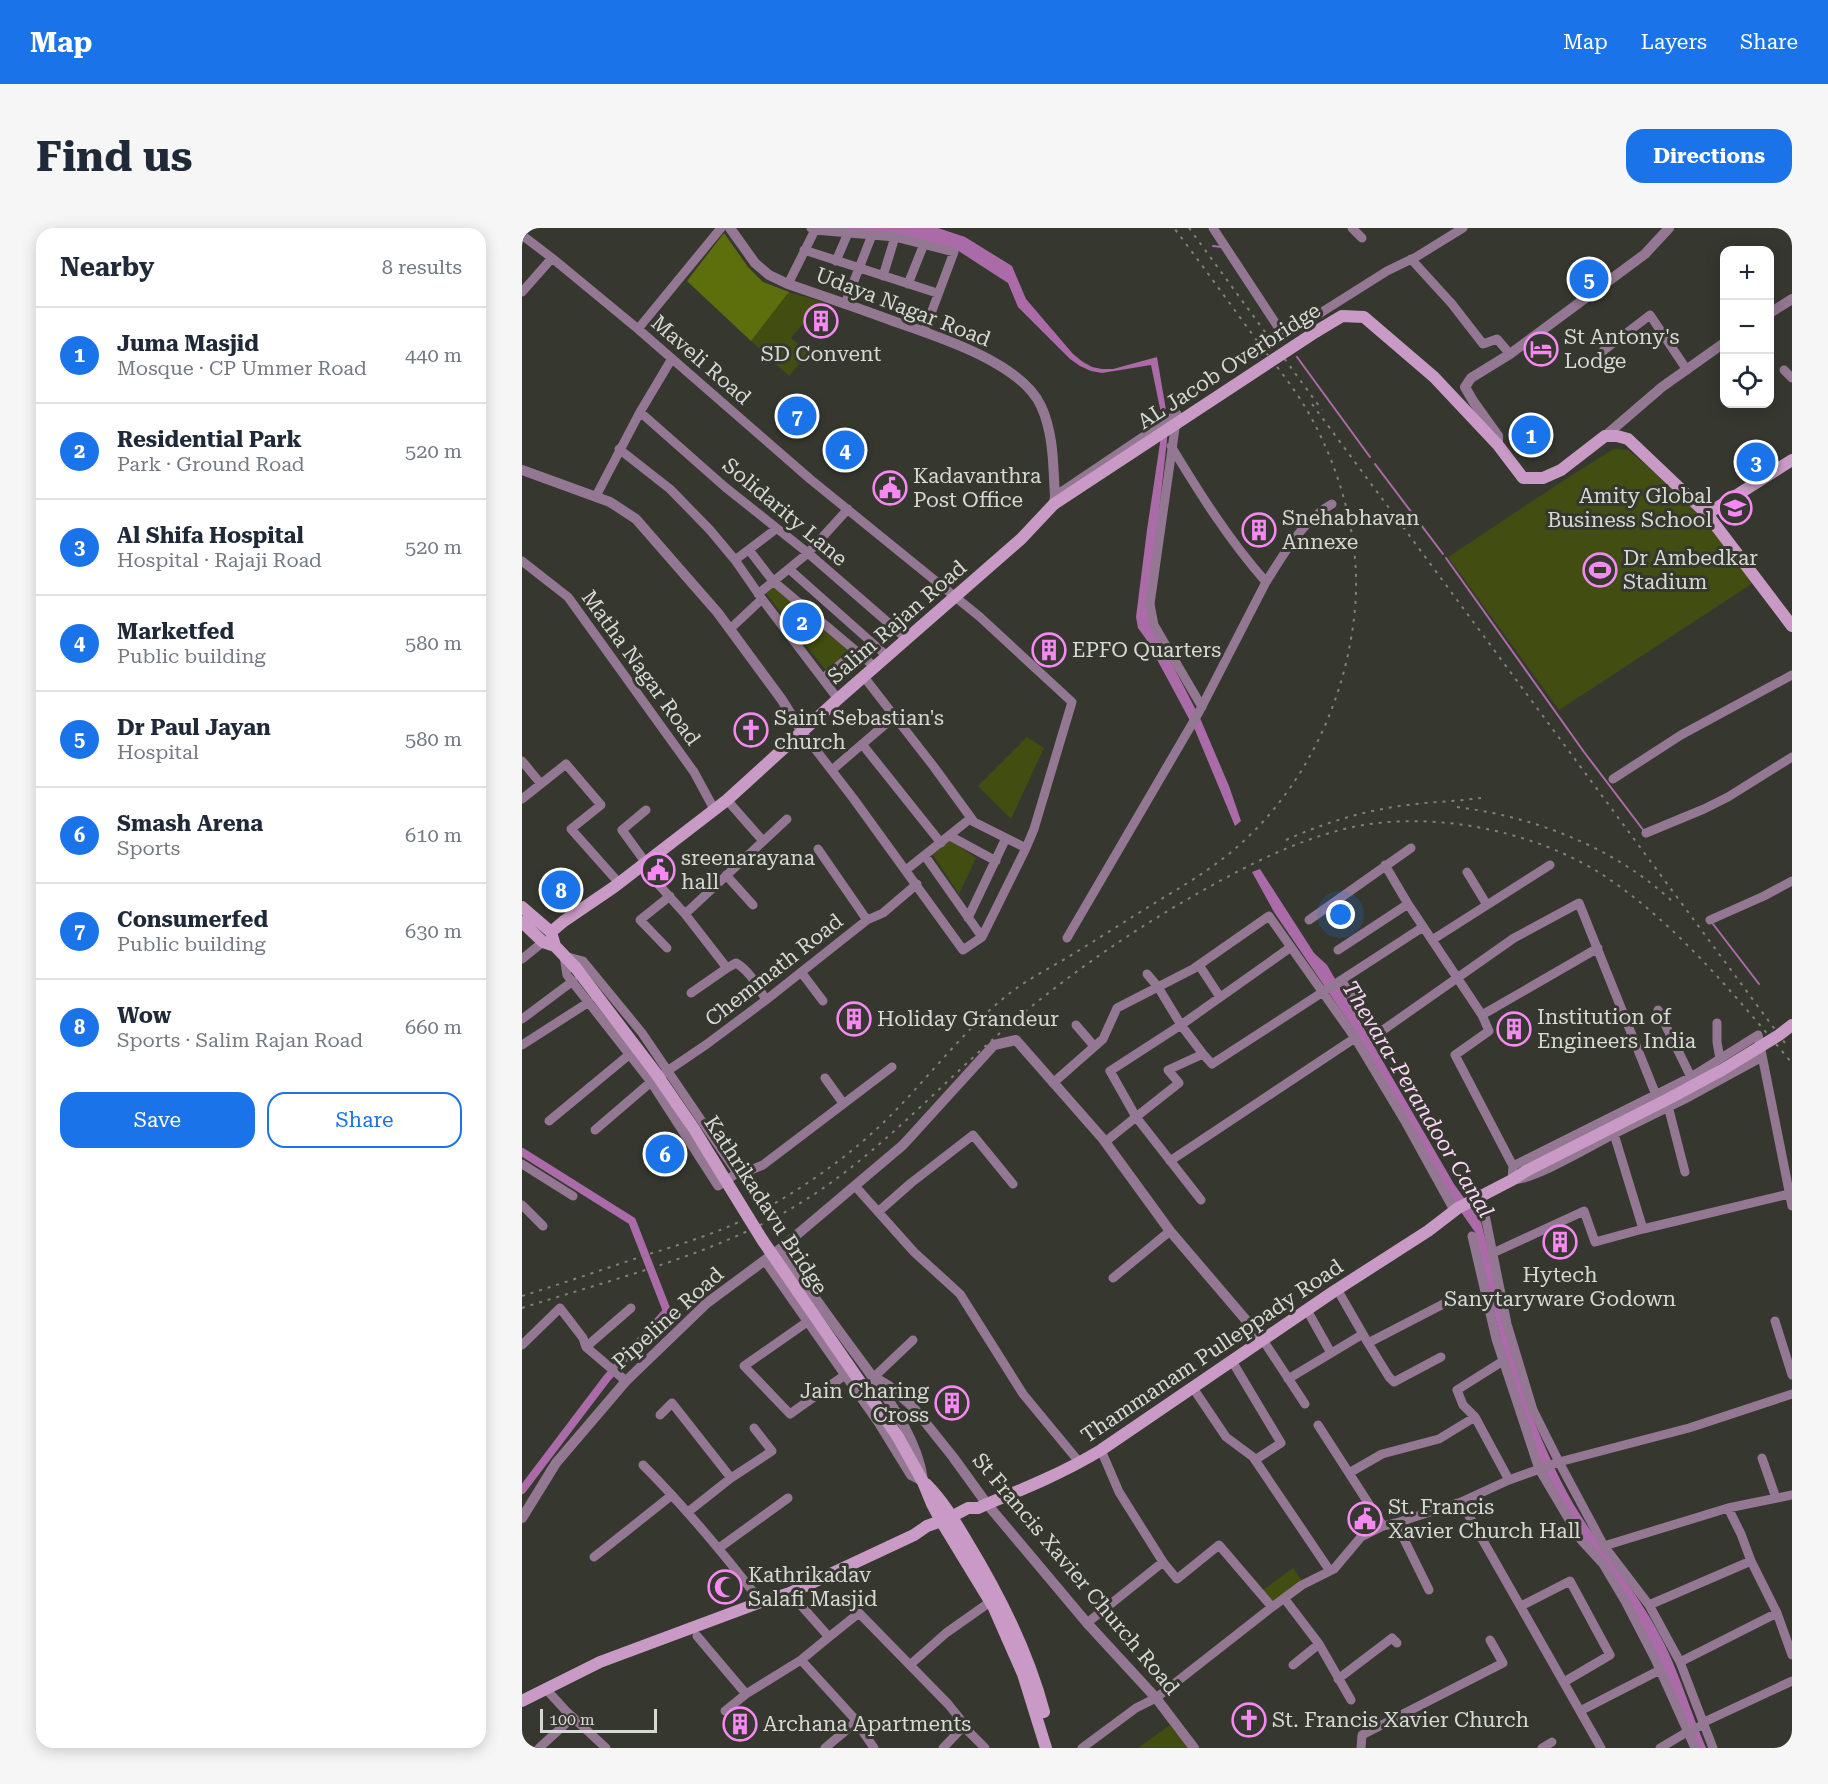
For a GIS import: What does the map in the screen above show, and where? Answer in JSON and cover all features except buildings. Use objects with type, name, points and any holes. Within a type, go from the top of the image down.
[{"type":"main road","name":"AL Jacob Overbridge","points":[[1054,500],[1342,316],[1364,317],[1434,377],[1498,445],[1523,478],[1543,478],[1561,470],[1605,436]]},
{"type":"main road","points":[[1605,436],[1628,439],[1707,514],[1792,626]]},
{"type":"main road","points":[[1707,514],[1792,460]]},
{"type":"main road","name":"Salim Rajan Road","points":[[551,932],[727,800],[838,699],[1021,539],[1054,500]]},
{"type":"main road","points":[[522,907],[551,932],[549,944]]},
{"type":"main road","points":[[564,921],[561,938],[564,956]]},
{"type":"main road","name":"Kathrikadavu Bridge","points":[[522,922],[576,968],[662,1081],[763,1241],[898,1437],[924,1482],[932,1504],[948,1522]]},
{"type":"main road","name":"Thammanam Pulleppady Road","points":[[522,1701],[600,1662],[790,1593],[914,1535],[930,1533],[982,1506],[1080,1463],[1337,1289],[1428,1231],[1460,1207],[1722,1070],[1792,1025]]},
{"type":"main road","points":[[948,1522],[990,1602],[1023,1674],[1046,1748]]},
{"type":"main road","points":[[948,1522],[993,1586],[1037,1684],[1053,1748]]},
{"type":"street","points":[[638,329],[721,228]]},
{"type":"street","name":"Udaya Nagar Road","points":[[730,228],[755,263],[769,276],[924,332],[986,358],[1012,373],[1028,388],[1040,404],[1050,428],[1054,500]]},
{"type":"street","points":[[1214,228],[1284,336],[1387,271],[1463,228]]},
{"type":"street","points":[[1352,228],[1362,238]]},
{"type":"street","points":[[1498,445],[1498,436],[1465,387],[1471,378],[1510,354],[1645,254],[1669,228]]},
{"type":"street","points":[[788,284],[813,229],[895,237],[954,252],[924,332]]},
{"type":"street","points":[[836,261],[848,233]]},
{"type":"street","name":"Maveli Road","points":[[522,235],[638,329],[671,360],[980,617],[1072,702],[1034,829],[1026,848]]},
{"type":"street","points":[[845,304],[872,235]]},
{"type":"street","points":[[883,276],[895,237]]},
{"type":"street","points":[[908,284],[924,243]]},
{"type":"street","points":[[804,250],[937,293]]},
{"type":"street","points":[[522,292],[552,258]]},
{"type":"street","points":[[1411,259],[1452,303],[1483,344],[1497,339],[1510,354]]},
{"type":"street","points":[[522,277],[530,283]]},
{"type":"street","points":[[1774,310],[1792,299]]},
{"type":"street","points":[[1603,351],[1650,315],[1687,370]]},
{"type":"street","points":[[1605,436],[1662,387],[1720,347]]},
{"type":"street","points":[[596,496],[619,450],[671,360]]},
{"type":"street","points":[[1784,370],[1792,378]]},
{"type":"street","name":"Solidarity Lane","points":[[640,412],[725,487],[808,553],[907,639]]},
{"type":"street","points":[[1054,500],[1177,414],[1150,604],[1154,625],[1200,710]]},
{"type":"street","points":[[1171,446],[1221,526],[1266,582]]},
{"type":"street","points":[[619,450],[670,489],[710,530],[735,560],[838,699]]},
{"type":"street","points":[[522,470],[610,502],[636,519],[730,629],[782,700],[802,732],[917,884],[963,950],[982,937],[1026,848],[974,822],[864,677]]},
{"type":"street","points":[[1066,938],[1190,728],[1266,582],[1293,541],[1323,509],[1332,504]]},
{"type":"street","points":[[730,629],[773,581],[808,553],[848,509]]},
{"type":"street","points":[[735,560],[776,529]]},
{"type":"street","points":[[749,550],[773,581],[875,667]]},
{"type":"street","name":"Matha Nagar Road","points":[[522,561],[568,597],[694,772],[714,809]]},
{"type":"street","points":[[789,569],[887,656]]},
{"type":"street","points":[[823,678],[857,651]]},
{"type":"street","points":[[1613,779],[1681,735],[1792,675]]},
{"type":"street","points":[[832,770],[895,716]]},
{"type":"street","points":[[862,744],[941,843]]},
{"type":"street","points":[[1646,833],[1728,797],[1792,757]]},
{"type":"street","points":[[522,761],[541,784]]},
{"type":"street","points":[[522,800],[566,764],[601,805],[571,829],[619,883]]},
{"type":"street","points":[[727,800],[763,841]]},
{"type":"street","points":[[646,810],[622,830],[644,864],[727,968]]},
{"type":"street","points":[[906,870],[972,818]]},
{"type":"street","points":[[685,914],[787,819]]},
{"type":"street","points":[[950,836],[996,861]]},
{"type":"street","points":[[968,918],[1006,838]]},
{"type":"street","points":[[1309,920],[1411,848]]},
{"type":"street","points":[[818,849],[867,920]]},
{"type":"street","points":[[925,856],[982,937]]},
{"type":"street","points":[[1385,865],[1408,904],[1482,1015],[1489,1031],[1455,1055],[1513,1166],[1512,1180],[1520,1180],[1539,1172],[1762,1057]]},
{"type":"street","points":[[1432,940],[1550,865]]},
{"type":"street","points":[[1467,872],[1487,905]]},
{"type":"street","points":[[726,875],[753,905]]},
{"type":"street","points":[[1710,920],[1792,881]]},
{"type":"street","name":"Chemmath Road","points":[[595,1130],[651,1082],[766,1000],[867,920],[883,913],[917,884]]},
{"type":"street","points":[[667,948],[640,920],[670,896]]},
{"type":"street","points":[[1339,981],[1376,1035],[1514,938],[1579,903],[1656,1095]]},
{"type":"street","points":[[1338,950],[1408,904]]},
{"type":"street","points":[[1305,1404],[1263,1340],[1170,1231],[1105,1142],[1053,1083],[1102,1039],[1117,1008],[1199,965],[1269,916],[1324,990],[1460,1207]]},
{"type":"street","points":[[1147,974],[1158,987],[1181,1025],[1212,1064],[1423,927]]},
{"type":"street","points":[[522,959],[549,944]]},
{"type":"street","points":[[1202,1200],[1136,1117],[1110,1071],[1181,1025],[1291,947]]},
{"type":"street","points":[[1482,1015],[1598,948]]},
{"type":"street","points":[[737,1173],[642,1033],[583,961],[564,956],[567,975],[651,1082],[718,1186],[737,1173],[741,1174],[763,1165],[892,1067]]},
{"type":"street","points":[[691,993],[736,963],[742,967],[766,1000]]},
{"type":"street","points":[[1199,965],[1220,997]]},
{"type":"street","points":[[801,972],[823,1001]]},
{"type":"street","points":[[522,1018],[573,981]]},
{"type":"street","points":[[522,1045],[589,1002]]},
{"type":"street","points":[[1658,1010],[1691,1077]]},
{"type":"street","points":[[1717,1023],[1720,1059]]},
{"type":"street","points":[[1076,1025],[1094,1046]]},
{"type":"street","points":[[1513,1166],[1691,1077],[1758,1035],[1792,1206]]},
{"type":"street","points":[[1170,1161],[1355,1038]]},
{"type":"street","name":"Pipeline Road","points":[[522,1518],[556,1463],[623,1379],[707,1303],[780,1249],[903,1145],[994,1045],[1016,1040],[1053,1083]]},
{"type":"street","points":[[549,1121],[630,1054]]},
{"type":"street","points":[[1105,1142],[1179,1083],[1168,1070],[1203,1054]]},
{"type":"street","points":[[825,1078],[843,1103]]},
{"type":"street","points":[[1668,1106],[1685,1172]]},
{"type":"street","points":[[1614,1134],[1643,1229]]},
{"type":"street","points":[[878,1212],[973,1135],[1013,1184]]},
{"type":"street","points":[[522,1164],[573,1196]]},
{"type":"street","points":[[855,1186],[914,1252],[960,1294],[1023,1394],[1080,1463]]},
{"type":"street","points":[[1493,1253],[1584,1211],[1595,1242],[1789,1194]]},
{"type":"street","points":[[1481,1195],[1507,1324],[1533,1410],[1557,1463],[1604,1546],[1649,1605],[1680,1662],[1701,1725],[1713,1748]]},
{"type":"street","points":[[522,1205],[543,1226]]},
{"type":"street","points":[[1113,1278],[1170,1231]]},
{"type":"street","points":[[1472,1236],[1503,1361],[1541,1469],[1581,1540],[1603,1564],[1625,1601],[1660,1670],[1695,1748]]},
{"type":"street","points":[[780,1249],[874,1377],[909,1437],[922,1468],[924,1482]]},
{"type":"street","points":[[765,1260],[844,1372],[911,1474],[924,1482]]},
{"type":"street","points":[[1337,1289],[1394,1382],[1441,1357]]},
{"type":"street","points":[[1368,1343],[1455,1298]]},
{"type":"street","points":[[522,1345],[560,1308],[583,1338],[586,1347],[623,1379]]},
{"type":"street","points":[[586,1347],[631,1308]]},
{"type":"street","points":[[1306,1310],[1331,1353]]},
{"type":"street","points":[[1775,1321],[1792,1376]]},
{"type":"street","points":[[807,1322],[744,1366],[790,1414],[859,1358]]},
{"type":"street","points":[[1287,1379],[1363,1334]]},
{"type":"street","points":[[874,1377],[912,1340]]},
{"type":"street","points":[[1232,1361],[1281,1443],[1255,1460]]},
{"type":"street","points":[[1503,1361],[1457,1390],[1463,1405],[1475,1417],[1509,1480]]},
{"type":"street","name":"St Francis Xavier Church Road","points":[[874,1377],[889,1386],[913,1407],[953,1457],[982,1506],[1156,1698],[1194,1748]]},
{"type":"street","points":[[1193,1388],[1226,1437],[1255,1460],[1330,1571]]},
{"type":"street","points":[[1082,1748],[1136,1708],[1156,1698],[1284,1598],[1334,1569],[1361,1538],[1383,1526],[1461,1502],[1509,1480],[1557,1463],[1689,1428],[1792,1394]]},
{"type":"street","points":[[660,1414],[672,1403],[731,1478]]},
{"type":"street","points":[[1349,1473],[1382,1454],[1439,1439],[1475,1417]]},
{"type":"street","points":[[1318,1425],[1383,1526]]},
{"type":"street","points":[[687,1512],[731,1478],[772,1451],[754,1428]]},
{"type":"street","points":[[1101,1450],[1119,1492],[1163,1562],[1177,1579],[1219,1545],[1272,1607]]},
{"type":"street","points":[[1762,1458],[1776,1498]]},
{"type":"street","points":[[643,1465],[719,1548],[761,1602]]},
{"type":"street","points":[[594,1557],[672,1495]]},
{"type":"street","points":[[1604,1546],[1728,1508],[1792,1495]]},
{"type":"street","points":[[719,1548],[789,1498]]},
{"type":"street","points":[[1461,1502],[1600,1748]]},
{"type":"street","points":[[1728,1508],[1777,1613],[1792,1655]]},
{"type":"street","points":[[1396,1523],[1429,1590]]},
{"type":"street","points":[[1649,1605],[1751,1561]]},
{"type":"street","points":[[1087,1623],[1163,1562]]},
{"type":"street","points":[[1521,1606],[1570,1581],[1610,1655],[1564,1682]]},
{"type":"street","points":[[790,1593],[829,1637]]},
{"type":"street","points":[[1284,1598],[1319,1644],[1351,1700]]},
{"type":"street","points":[[911,1664],[946,1633],[990,1602]]},
{"type":"street","points":[[725,1711],[746,1694],[801,1660],[859,1613],[911,1664],[948,1704],[965,1725],[964,1727],[985,1748]]},
{"type":"street","points":[[1680,1662],[1777,1613]]},
{"type":"street","points":[[697,1636],[746,1694]]},
{"type":"street","points":[[1338,1678],[1392,1638],[1397,1643]]},
{"type":"street","points":[[1361,1748],[1362,1735],[1503,1662],[1490,1640]]},
{"type":"street","points":[[1293,1665],[1319,1644]]},
{"type":"street","points":[[801,1660],[856,1722],[874,1748]]},
{"type":"street","points":[[1580,1711],[1660,1670]]},
{"type":"street","points":[[1660,1748],[1687,1732],[1792,1681]]},
{"type":"street","points":[[545,1688],[600,1746]]},
{"type":"street","points":[[539,1748],[573,1718]]},
{"type":"street","points":[[825,1748],[856,1722]]},
{"type":"street","points":[[943,1748],[964,1727]]},
{"type":"street","points":[[1542,1748],[1552,1742]]},
{"type":"green space","points":[[724,233],[748,267],[763,282],[789,292],[751,341],[687,281]]},
{"type":"green space","points":[[789,292],[822,302],[791,338],[809,352],[789,376],[751,341]]},
{"type":"green space","name":"Dr Ambedkar Stadium","points":[[1614,449],[1628,450],[1679,493],[1702,516],[1753,583],[1559,710],[1448,557]]},
{"type":"green space","points":[[773,586],[850,652],[827,672],[765,592]]},
{"type":"green space","points":[[1027,737],[1044,748],[1011,819],[978,786]]},
{"type":"green space","points":[[950,840],[976,858],[959,894],[933,855]]},
{"type":"green space","points":[[1293,1568],[1303,1582],[1273,1603],[1263,1590]]},
{"type":"green space","points":[[1170,1725],[1188,1748],[1138,1748]]},
{"type":"shaded area","points":[[813,228],[938,228],[965,237],[1012,266],[1026,299],[1073,354],[1083,362],[1092,367],[1113,369],[1157,357],[1167,416],[1167,440],[1157,530],[1152,625],[1200,718],[1229,786],[1241,821],[1235,826],[1195,730],[1138,628],[1136,617],[1162,418],[1151,365],[1102,373],[1080,366],[1070,359],[1018,307],[1008,283],[957,250]]},
{"type":"shaded area","name":"Thevara-Perandoor Canal","points":[[1260,869],[1314,953],[1327,965],[1454,1184],[1481,1222],[1531,1414],[1556,1472],[1574,1505],[1638,1598],[1657,1630],[1671,1659],[1706,1748],[1697,1748],[1663,1670],[1541,1464],[1506,1363],[1475,1232],[1454,1202],[1357,1034],[1274,912],[1252,872]]},
{"type":"waterway","points":[[1213,246],[1222,247]]},
{"type":"waterway","points":[[1297,357],[1370,457]]},
{"type":"waterway","points":[[1375,464],[1443,554]]},
{"type":"waterway","points":[[1446,558],[1584,752],[1644,831]]},
{"type":"waterway","points":[[1713,924],[1759,984]]},
{"type":"waterway","points":[[522,1152],[632,1221],[667,1311],[607,1378],[522,1490]]},
{"type":"railway","points":[[522,1296],[720,1230],[765,1209],[815,1178],[882,1124],[977,1022],[997,1004],[1024,983],[1222,860],[1256,829],[1300,774],[1331,711],[1350,643],[1356,584],[1355,559],[1347,510],[1332,463],[1306,409],[1174,228]]},
{"type":"railway","points":[[1189,228],[1322,410]]},
{"type":"railway","points":[[1312,404],[1785,1043]]},
{"type":"railway","points":[[1286,840],[1336,821],[1375,810],[1411,804],[1481,798]]},
{"type":"railway","points":[[1457,807],[1515,818],[1572,838],[1625,865],[1673,902]]},
{"type":"railway","points":[[522,1308],[674,1261],[711,1247],[782,1214],[816,1193],[870,1152],[1021,1015],[1081,968],[1123,939],[1248,866],[1310,840],[1353,827],[1384,822],[1417,821],[1484,828],[1549,847],[1579,861],[1633,896],[1658,917],[1728,988],[1792,1063]]},
{"type":"place","name":"Dr Paul Jayan","points":[[1589,279]]},
{"type":"place","name":"SD Convent","points":[[821,321]]},
{"type":"place","name":"St Antony's Lodge","points":[[1541,349]]},
{"type":"place","name":"Consumerfed","points":[[797,416]]},
{"type":"place","name":"Juma Masjid","points":[[1531,435]]},
{"type":"place","name":"Marketfed","points":[[845,450]]},
{"type":"place","name":"Al Shifa Hospital","points":[[1756,462]]},
{"type":"place","name":"Kadavanthra Post Office","points":[[890,488]]},
{"type":"place","name":"Amity Global Business School","points":[[1735,508]]},
{"type":"place","name":"Snehabhavan Annexe","points":[[1259,530]]},
{"type":"place","name":"Dr Ambedkar Stadium","points":[[1600,570]]},
{"type":"place","name":"Residential Park","points":[[802,622]]},
{"type":"place","name":"EPFO Quarters","points":[[1049,650]]},
{"type":"place","name":"Saint Sebastian's church","points":[[751,730]]},
{"type":"place","name":"sreenarayana hall","points":[[658,870]]},
{"type":"place","name":"Wow","points":[[561,890]]},
{"type":"place","name":"Holiday Grandeur","points":[[854,1019]]},
{"type":"place","name":"Institution of Engineers India","points":[[1514,1029]]},
{"type":"place","name":"Smash Arena","points":[[665,1154]]},
{"type":"place","name":"Hytech Sanytaryware Godown","points":[[1560,1242]]},
{"type":"place","name":"Jain Charing Cross","points":[[952,1403]]},
{"type":"place","name":"St. Francis Xavier Church Hall","points":[[1365,1519]]},
{"type":"place","name":"Kathrikadav Salafi Masjid","points":[[725,1587]]},
{"type":"place","name":"St. Francis Xavier Church","points":[[1249,1720]]},
{"type":"place","name":"Archana Apartments","points":[[740,1724]]}]
